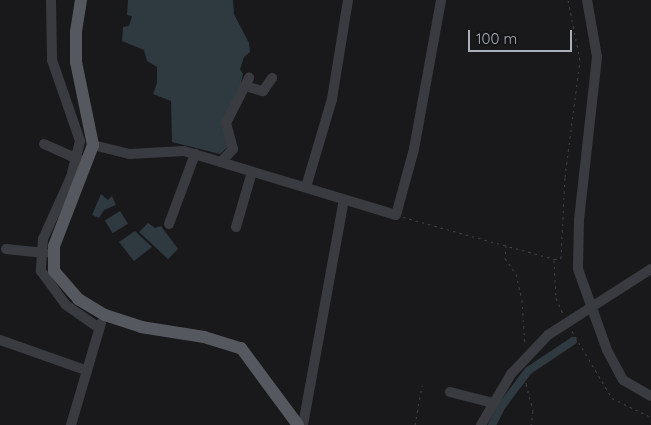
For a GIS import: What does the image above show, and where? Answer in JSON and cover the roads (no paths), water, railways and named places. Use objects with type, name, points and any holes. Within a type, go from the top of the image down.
[{"type":"main road","points":[[80,0],[76,32],[76,62],[94,145],[82,162],[46,252],[54,271],[60,281],[102,322],[204,337],[239,348],[298,425]]},
{"type":"street","points":[[51,0],[51,57],[79,132],[82,162]]},
{"type":"street","points":[[306,187],[332,99],[348,0]]},
{"type":"street","points":[[94,145],[130,154],[169,149],[225,158],[252,172],[396,215],[414,149],[441,0]]},
{"type":"street","points":[[587,0],[597,57],[579,220],[578,269],[607,350],[623,380],[651,396]]},
{"type":"street","points":[[225,158],[233,144],[226,123],[247,82],[263,91],[272,78]]},
{"type":"street","points":[[44,144],[82,162]]},
{"type":"street","points":[[169,224],[195,154]]},
{"type":"street","points":[[236,227],[252,172]]},
{"type":"street","points":[[303,425],[344,200]]},
{"type":"street","points":[[6,249],[46,252]]},
{"type":"street","points":[[481,425],[493,403],[526,356],[566,321],[651,269]]},
{"type":"street","points":[[71,425],[85,370],[102,322]]},
{"type":"street","points":[[0,340],[85,370]]},
{"type":"street","points":[[450,392],[493,403]]},
{"type":"waterway","points":[[492,425],[501,407],[528,371],[573,341]]}]
